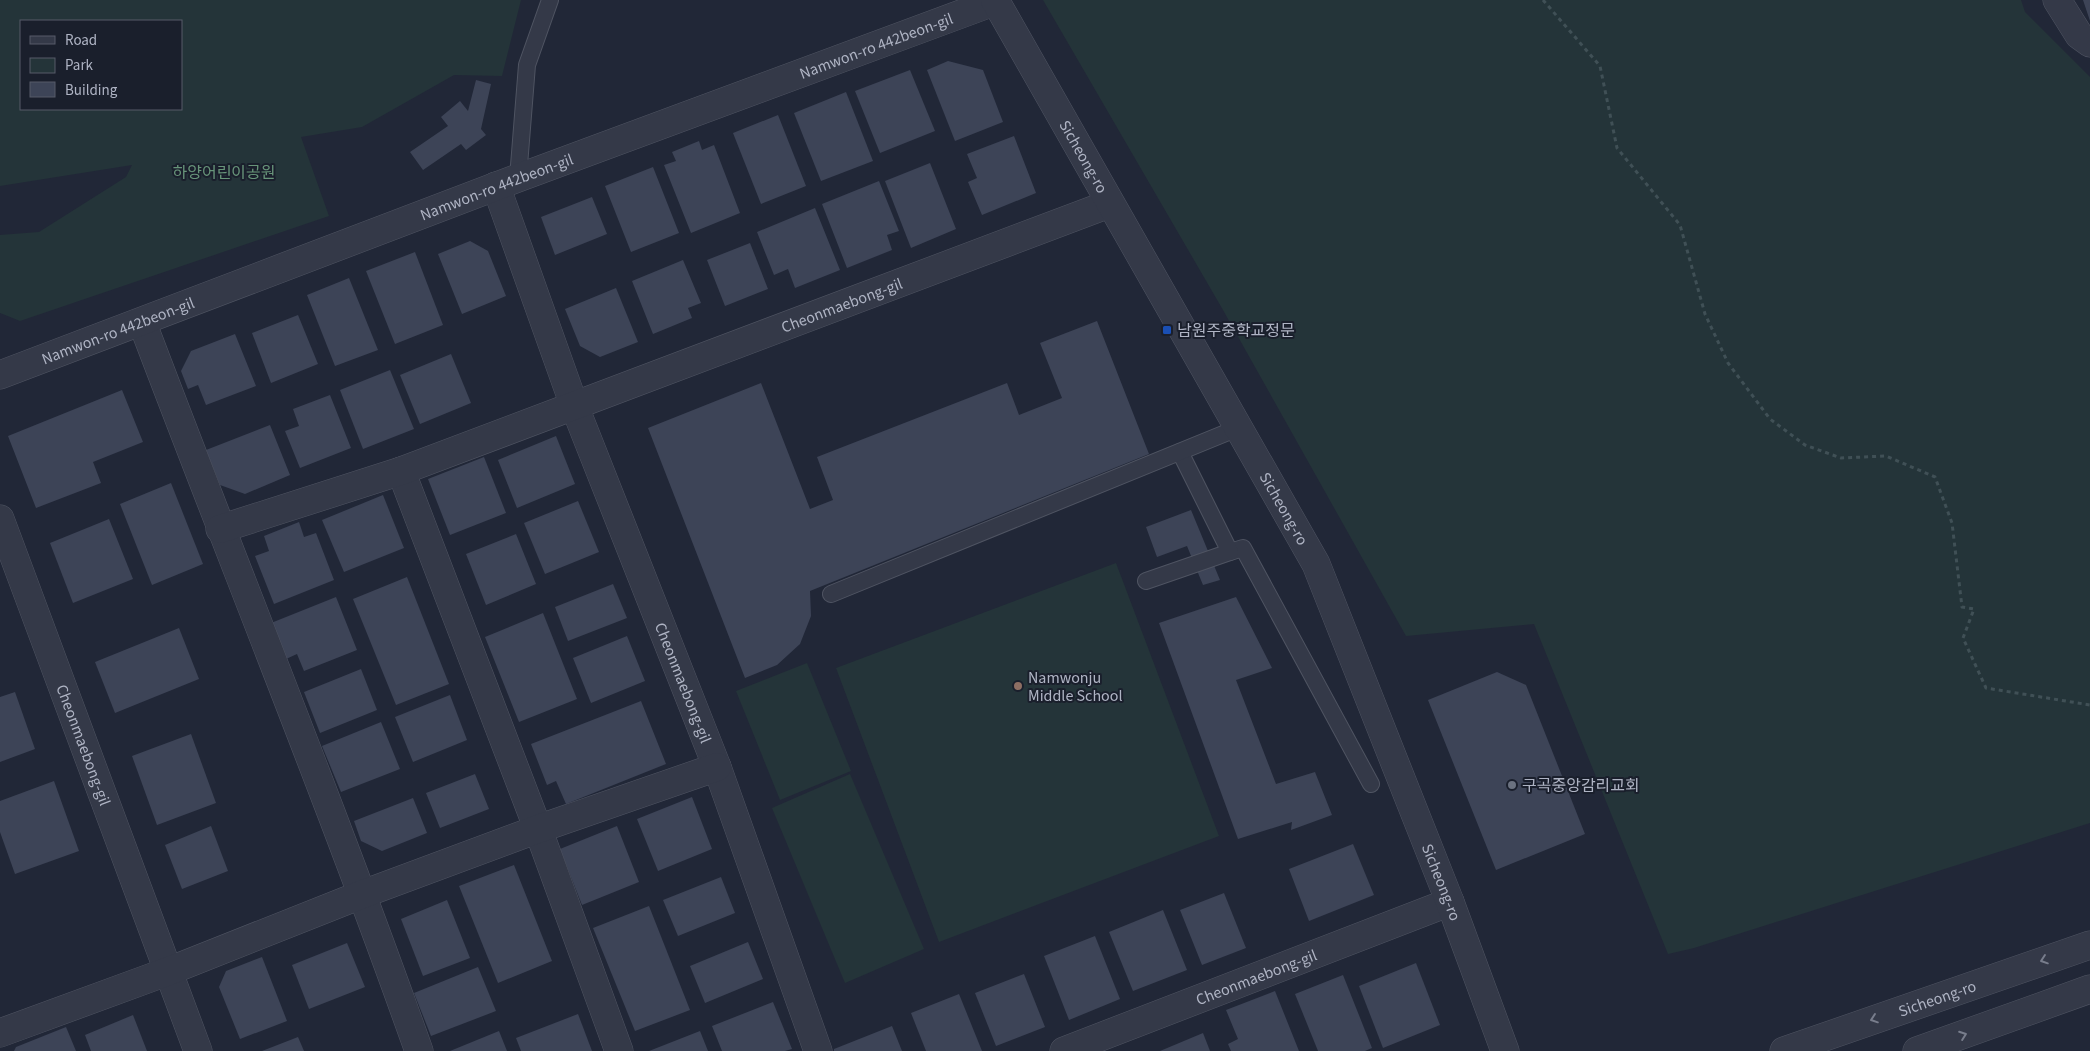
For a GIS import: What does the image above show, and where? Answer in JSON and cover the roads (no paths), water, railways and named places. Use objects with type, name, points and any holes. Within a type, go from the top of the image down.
[{"type":"street","points":[[2057,0],[2079,35],[2090,43]]},
{"type":"street","name":"Namwon-ro 442beon-gil","points":[[0,375],[507,182],[995,1]]},
{"type":"street","name":"Sicheong-ro","points":[[995,1],[1316,564],[1450,902],[1505,1051]]},
{"type":"street","name":"Cheonmaebong-gil","points":[[507,182],[574,404],[717,767],[818,1051]]},
{"type":"street","name":"Cheonmaebong-gil","points":[[220,529],[401,471],[574,404],[1110,204]]},
{"type":"street","points":[[142,322],[220,529],[363,894],[419,1051]]},
{"type":"street","points":[[401,471],[538,830],[619,1051]]},
{"type":"street","name":"Cheonmaebong-gil","points":[[0,519],[198,1051]]},
{"type":"street","points":[[0,1032],[169,971],[363,894],[717,767]]},
{"type":"street","name":"Cheonmaebong-gil","points":[[1064,1051],[1450,902]]},
{"type":"street","name":"Sicheong-ro","points":[[1784,1051],[2090,944]]},
{"type":"street","points":[[1917,1051],[2090,989]]},
{"type":"lane","points":[[507,182],[527,66],[550,0]]},
{"type":"lane","points":[[831,594],[1238,428]]},
{"type":"lane","points":[[1180,452],[1230,552]]},
{"type":"lane","points":[[1146,581],[1243,548],[1371,784]]},
{"type":"place","name":"남원주중학교정문","points":[[1167,330]]},
{"type":"place","name":"Namwonju Middle School","points":[[1018,686]]},
{"type":"place","name":"구곡중앙감리교회","points":[[1512,785]]},
{"type":"park label","name":"하양어린이공원","points":[[224,172]]}]
